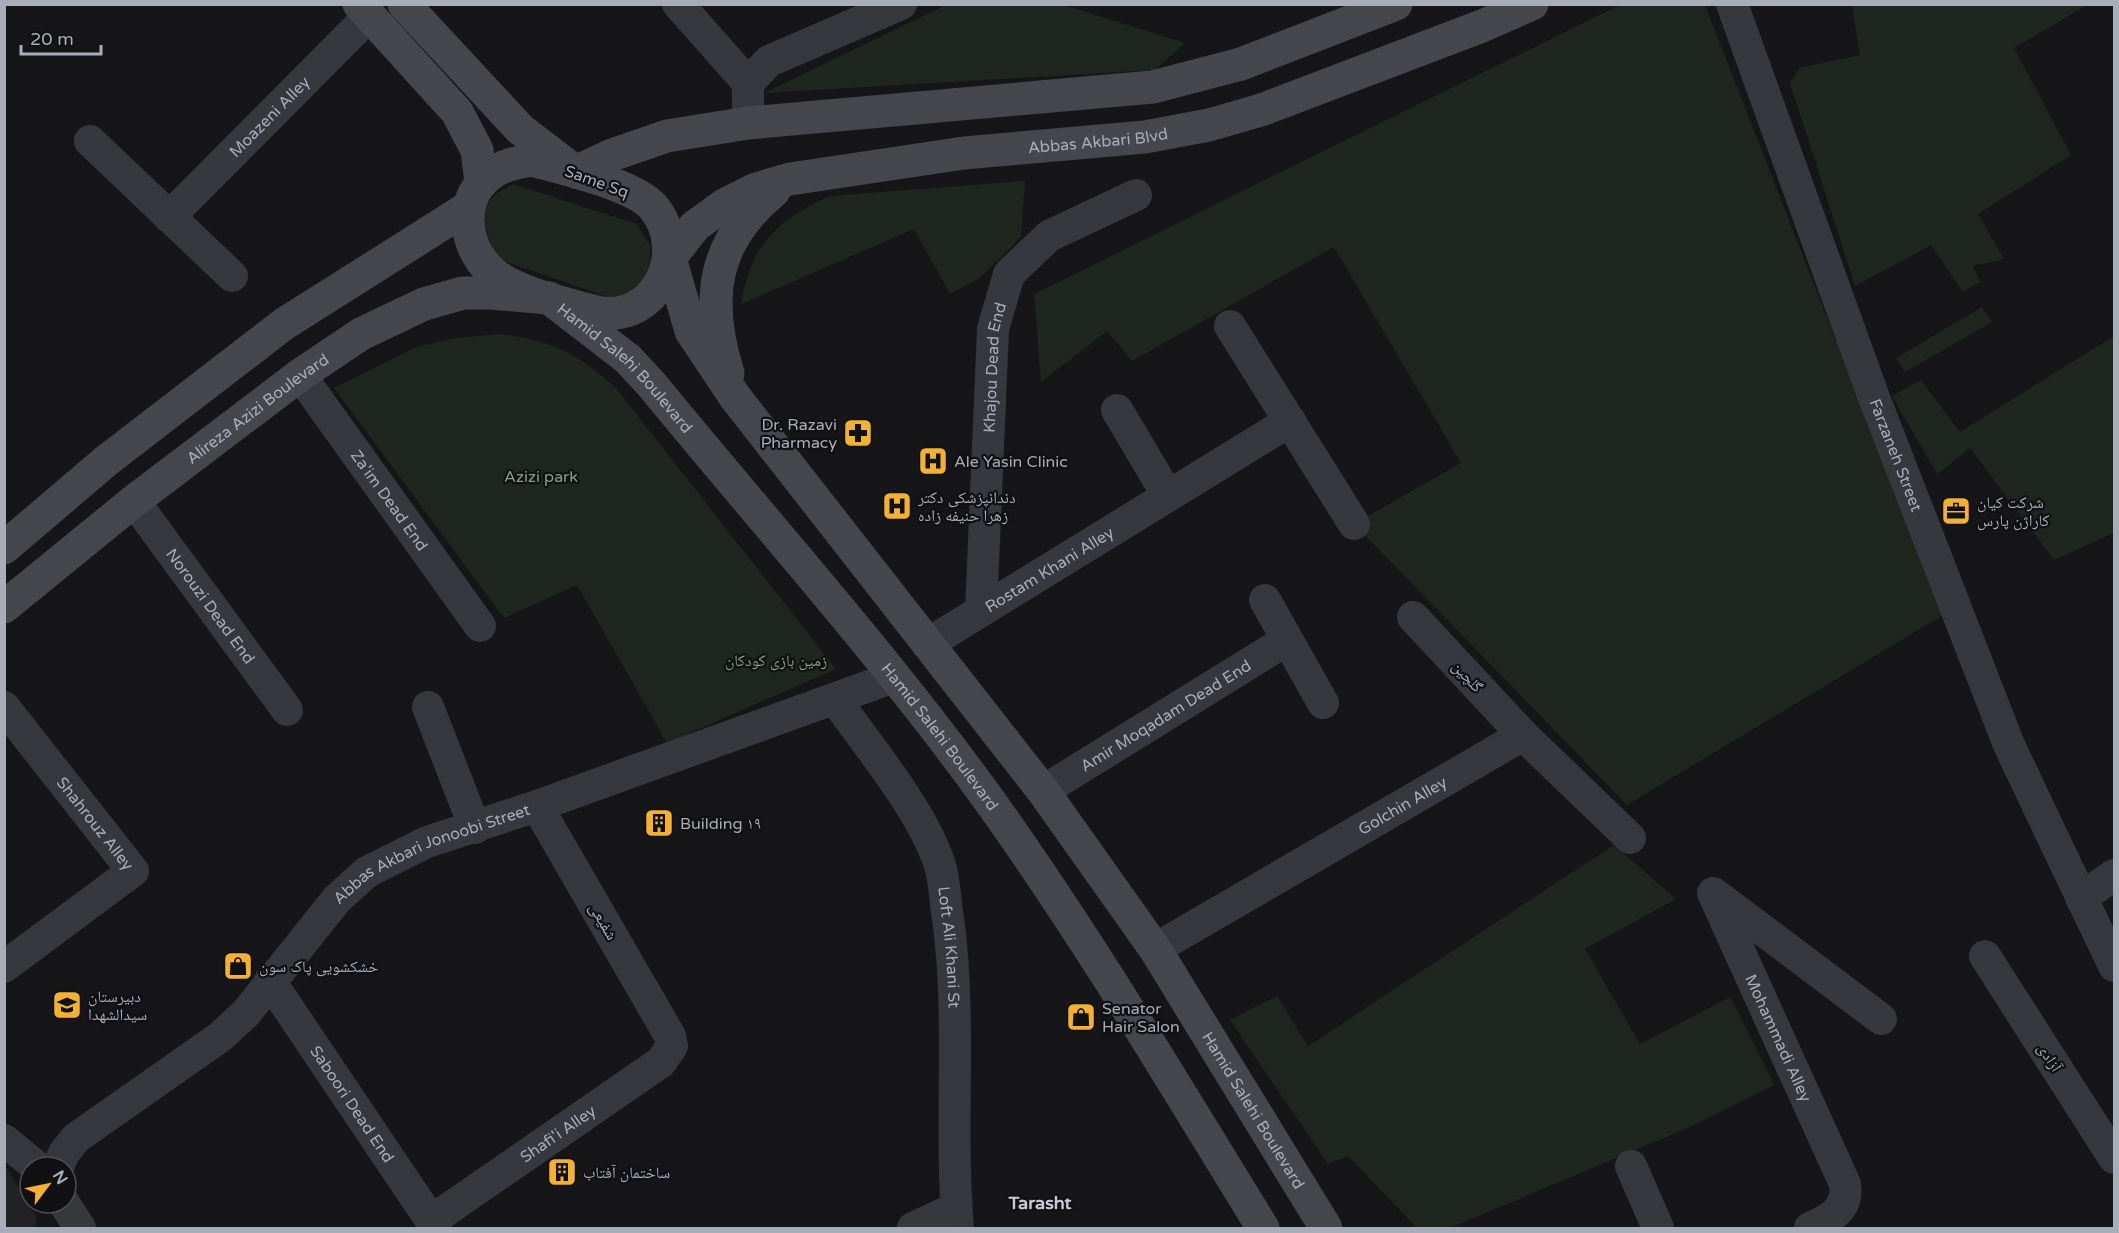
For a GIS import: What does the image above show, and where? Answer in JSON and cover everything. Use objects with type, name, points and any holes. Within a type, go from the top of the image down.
[{"type":"main road","points":[[404,4],[520,129],[576,172],[612,155],[667,136],[748,123],[1153,87],[1241,64],[1396,4]]},
{"type":"main road","name":"Abbas Akbari Blvd","points":[[670,258],[696,226],[724,205],[756,189],[790,179],[964,153],[1145,137],[1209,125],[1261,110],[1482,26],[1532,4]]},
{"type":"main road","points":[[4,548],[106,461],[284,324],[475,195],[477,150],[457,112],[364,10]]},
{"type":"main road","name":"Same Sq","points":[[532,160],[576,172],[629,191],[653,206],[667,230],[670,258],[662,282],[645,301],[622,311],[597,312],[549,298],[499,279],[483,265],[472,248],[467,227],[475,195],[496,170],[513,163],[532,160]]},
{"type":"main road","points":[[735,398],[718,341],[715,286],[720,264],[740,224],[755,207],[790,179]]},
{"type":"main road","name":"Hamid Salehi Boulevard","points":[[670,258],[692,331],[735,398],[1043,791],[1155,949],[1326,1228]]},
{"type":"main road","name":"Alireza Azizi Boulevard","points":[[4,607],[135,501],[300,375],[361,334],[424,304],[462,293],[549,298]]},
{"type":"main road","name":"Hamid Salehi Boulevard","points":[[549,298],[628,359],[652,385],[894,677],[989,801],[1107,976],[1263,1228]]},
{"type":"street","points":[[678,4],[748,82],[748,123]]},
{"type":"street","points":[[748,82],[770,61],[901,4]]},
{"type":"street","name":"Farzaneh Street","points":[[1732,4],[1874,395],[2009,745],[2115,966]]},
{"type":"street","name":"Moazeni Alley","points":[[169,217],[364,10]]},
{"type":"street","points":[[90,141],[232,276]]},
{"type":"street","name":"Khajou Dead End","points":[[981,611],[993,329],[1009,274],[1049,236],[1136,195]]},
{"type":"street","points":[[1230,326],[1354,524]]},
{"type":"street","name":"Za'im Dead End","points":[[300,375],[480,626]]},
{"type":"street","points":[[1117,410],[1168,495]]},
{"type":"street","name":"Rostam Khani Alley","points":[[929,643],[1290,421]]},
{"type":"street","name":"Norouzi Dead End","points":[[135,501],[287,710]]},
{"type":"street","points":[[1265,600],[1323,703]]},
{"type":"street","name":"گلچین","points":[[1413,617],[1522,735]]},
{"type":"street","name":"Amir Moqadam Dead End","points":[[1043,791],[1287,640]]},
{"type":"street","name":"Abbas Akbari Jonoobi Street","points":[[63,1155],[76,1138],[220,1037],[246,1013],[337,899],[368,872],[427,842],[475,828],[894,677]]},
{"type":"street","name":"Loft Ali Khani St","points":[[835,699],[918,818],[941,869],[953,955],[956,1026],[954,1131],[957,1218]]},
{"type":"street","name":"Shahrouz Alley","points":[[4,707],[133,871],[4,967]]},
{"type":"street","points":[[428,707],[475,828]]},
{"type":"street","points":[[1522,735],[1630,838]]},
{"type":"street","name":"Golchin Alley","points":[[1155,949],[1522,735]]},
{"type":"street","name":"Shafi'i Alley","points":[[434,1225],[661,1062],[672,1046],[670,1036],[537,806]]},
{"type":"street","points":[[2081,898],[2115,875]]},
{"type":"street","name":"Mohammadi Alley","points":[[1810,1228],[1827,1220],[1840,1208],[1845,1201],[1845,1184],[1713,893],[1881,1019]]},
{"type":"street","name":"آزادی","points":[[1984,956],[2115,1158]]},
{"type":"street","name":"Saboori Dead End","points":[[270,981],[434,1225]]},
{"type":"street","points":[[4,1140],[22,1155]]},
{"type":"street","points":[[1631,1166],[1658,1228]]},
{"type":"street","points":[[72,1215],[81,1228]]},
{"type":"street","points":[[913,1228],[957,1218]]},
{"type":"shaded area","points":[[4,1164],[18,1186],[18,1215],[36,1215],[37,1217],[35,1228],[5,1228]]},
{"type":"green space","points":[[946,5],[1064,5],[1185,43],[1155,70],[764,93]]},
{"type":"green space","points":[[1620,5],[1705,5],[1943,615],[1627,805],[1354,524],[1461,463],[1334,247],[1132,361],[1107,331],[1041,382],[1034,294]]},
{"type":"green space","points":[[1852,5],[2087,5],[2014,48],[2071,155],[1978,214],[2004,259],[1973,266],[1980,282],[1963,292],[1931,245],[1855,286],[1790,83],[1799,68],[1860,55]]},
{"type":"green space","points":[[1025,181],[1021,237],[980,278],[950,294],[914,229],[741,304],[745,283],[752,266],[759,250],[769,237],[794,215],[829,196]]},
{"type":"green space","points":[[513,184],[637,224],[651,247],[649,267],[643,283],[630,293],[610,298],[499,259],[488,237],[486,212],[488,204],[495,195]]},
{"type":"green space","points":[[1982,307],[1992,322],[1905,372],[1896,358]]},
{"type":"green space","name":"Azizi park","points":[[501,334],[535,340],[563,350],[589,366],[616,388],[836,669],[667,743],[577,585],[504,618],[334,388],[416,347],[456,338]]},
{"type":"green space","points":[[2114,336],[2114,533],[2054,560],[1970,448],[1937,474],[1892,396],[1921,380],[1960,432]]},
{"type":"green space","points":[[1614,845],[1676,899],[1585,949],[1640,1044],[1730,997],[1774,1085],[1692,1126],[1450,1228],[1417,1228],[1348,1156],[1328,1164],[1230,1020],[1277,996],[1308,1046]]},
{"type":"place","name":"Dr. Razavi Pharmacy","points":[[858,433]]},
{"type":"place","name":"Ale Yasin Clinic","points":[[933,461]]},
{"type":"place","name":"دندانپزشکی دکتر زهرا حنیفه زاده","points":[[897,506]]},
{"type":"place","name":"شرکت کیان‌ کاراژن پارس","points":[[1956,511]]},
{"type":"place","name":"Building ۱۹","points":[[659,823]]},
{"type":"place","name":"خشکشویی پاک سون","points":[[238,966]]},
{"type":"place","name":"دبيرستان سیدالشهدا","points":[[67,1005]]},
{"type":"place","name":"Senator Hair Salon","points":[[1081,1017]]},
{"type":"place","name":"ساختمان آفتاب","points":[[562,1172]]},
{"type":"district","name":"Tarasht","points":[[1040,1203]]},
{"type":"park label","name":"زمین بازی کودکان","points":[[776,660]]}]
